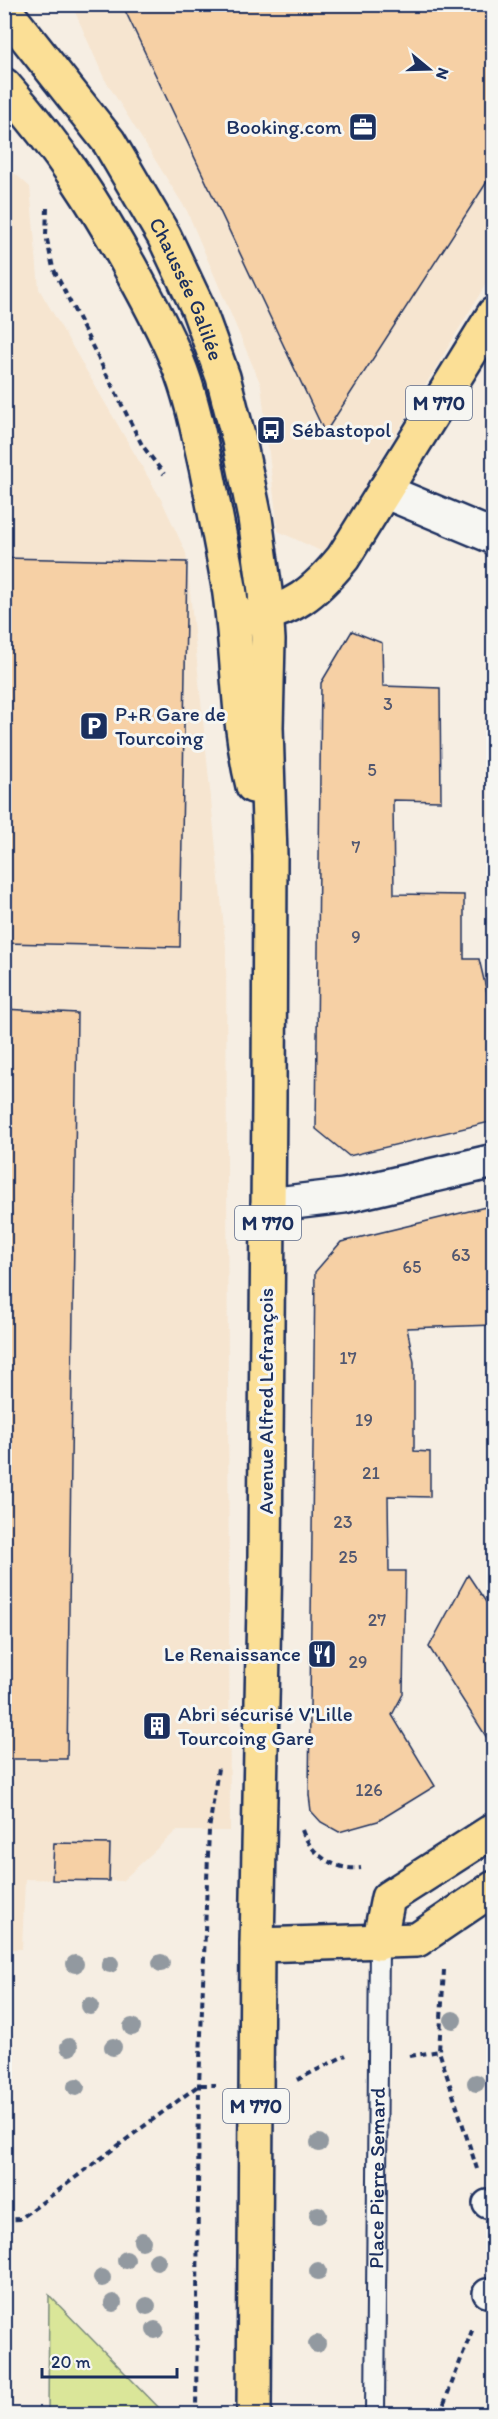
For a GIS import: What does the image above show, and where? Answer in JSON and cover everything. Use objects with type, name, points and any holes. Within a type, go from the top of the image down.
[{"type":"main road","name":"Chaussée Galilée","points":[[4,9],[109,142],[154,219],[198,308],[224,377],[239,440],[255,518],[266,615]]},
{"type":"main road","name":"Chaussée Galilée","points":[[4,84],[64,158],[104,218],[178,362],[200,439],[233,618]]},
{"type":"main road","name":"M 770","points":[[233,618],[266,615],[286,608],[299,601],[331,573],[349,549],[494,314]]},
{"type":"main road","name":"Avenue Alfred Lefrançois","points":[[257,1946],[265,1556],[268,1205],[270,856],[266,727],[268,680],[266,615]]},
{"type":"main road","name":"Avenue Alfred Lefrançois","points":[[233,618],[244,750],[270,856]]},
{"type":"main road","points":[[379,1943],[388,1898],[494,1830]]},
{"type":"main road","points":[[257,1946],[417,1940],[494,1888]]},
{"type":"main road","name":"M 770","points":[[254,2415],[257,1946]]},
{"type":"street","points":[[384,491],[494,537]]},
{"type":"street","points":[[268,1205],[344,1196],[494,1161]]},
{"type":"lane","name":"Place Pierre Semard","points":[[375,2415],[379,1943]]},
{"type":"path","points":[[47,202],[46,235],[53,268],[142,445],[169,479]]},
{"type":"path","points":[[301,1826],[311,1847],[332,1863],[346,1868],[360,1868],[386,1858],[405,1887]]},
{"type":"path","points":[[287,2085],[346,2055]]},
{"type":"path","points":[[4,2220],[20,2219],[199,2085],[196,2415]]},
{"type":"shaded area","points":[[72,5],[493,5],[493,272],[325,553],[278,531],[261,385],[187,211],[104,78]]},
{"type":"shaded area","points":[[4,164],[30,187],[39,289],[162,501],[186,553],[226,948],[230,1831],[176,1831],[122,1881],[25,1879],[22,1949],[5,1949]]},
{"type":"green space","points":[[49,2295],[165,2414],[48,2414]]},
{"type":"building","points":[[122,4],[494,4],[494,171],[325,433]]},
{"type":"building","name":"P+R Gare de Tourcoing","points":[[4,558],[187,562],[180,947],[4,943]]},
{"type":"building","points":[[352,631],[382,643],[383,686],[440,688],[441,801],[393,800],[394,894],[464,895],[464,959],[479,959],[494,1022],[494,1121],[349,1156],[316,1129],[321,683]]},
{"type":"building","points":[[4,1009],[77,1013],[67,1759],[4,1759]]},
{"type":"building","points":[[494,1205],[494,1325],[407,1328],[414,1362],[414,1451],[430,1452],[430,1497],[388,1496],[389,1571],[405,1571],[403,1694],[392,1715],[435,1786],[378,1821],[339,1832],[321,1822],[311,1811],[309,1795],[315,1272],[341,1242]]},
{"type":"building","points":[[468,1575],[494,1614],[494,1749],[429,1647]]},
{"type":"building","points":[[54,1843],[110,1844],[109,1881],[52,1880]]},
{"type":"place","name":"Booking.com","points":[[363,127]]},
{"type":"place","name":"Sébastopol","points":[[271,430]]},
{"type":"place","name":"P+R Gare de Tourcoing","points":[[94,726]]},
{"type":"place","name":"Le Renaissance","points":[[322,1654]]},
{"type":"place","name":"Abri sécurisé V'Lille Tourcoing Gare","points":[[157,1726]]}]
